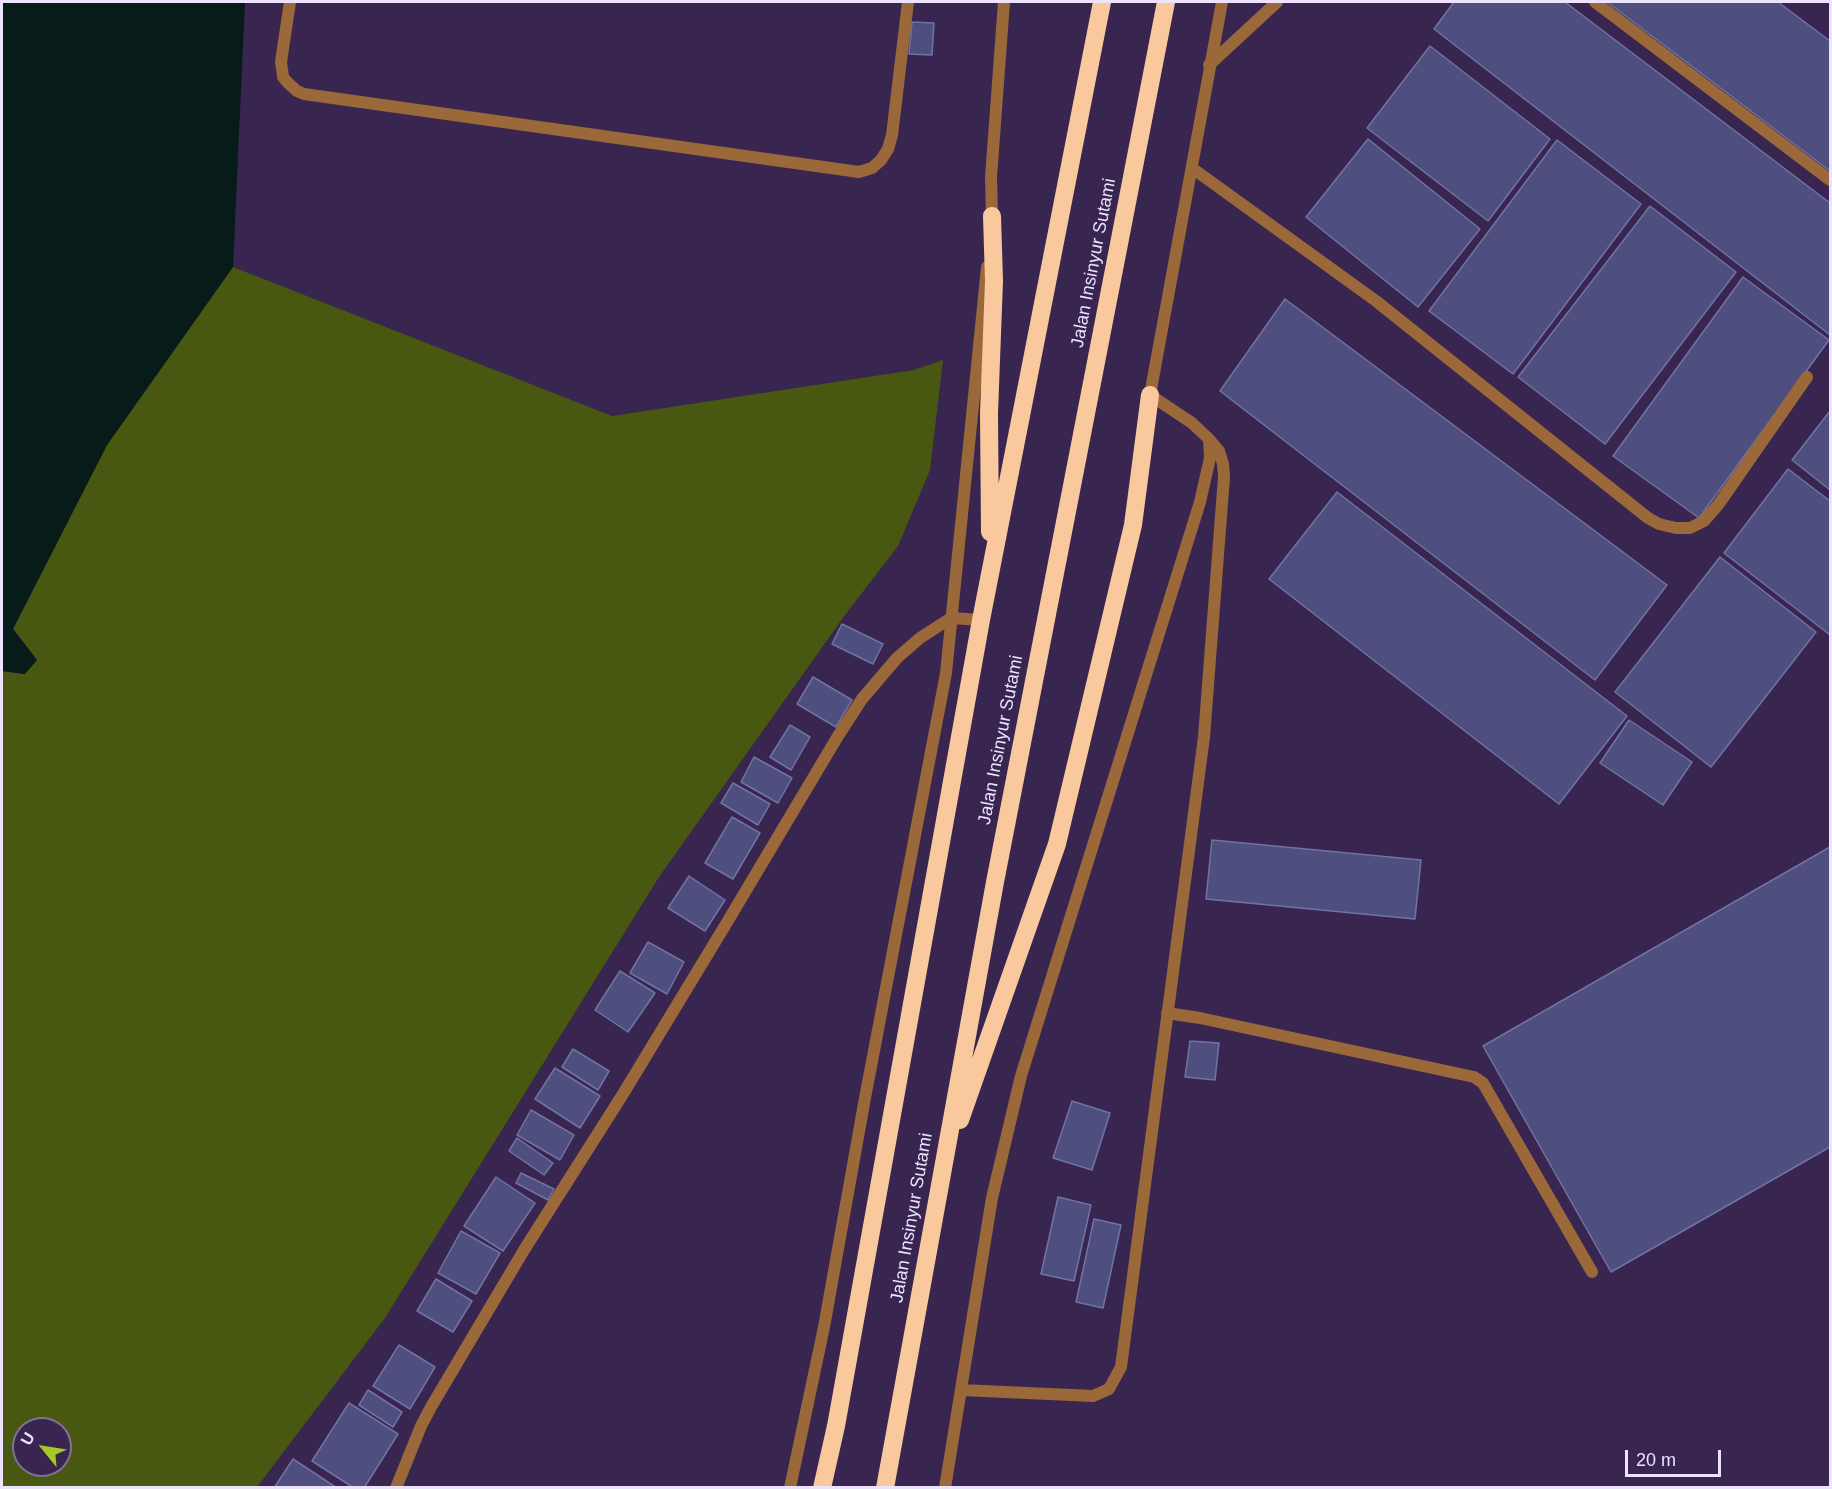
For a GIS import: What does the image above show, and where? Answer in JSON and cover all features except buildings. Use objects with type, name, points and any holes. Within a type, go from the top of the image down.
[{"type":"highway","name":"Jalan Insinyur Sutami","points":[[822,1488],[836,1426],[981,620],[1102,2]]},
{"type":"highway","name":"Jalan Insinyur Sutami","points":[[885,1488],[994,882],[1166,2]]},
{"type":"highway","points":[[990,573],[989,413],[994,281],[992,216]]},
{"type":"highway","points":[[941,1172],[1057,844],[1133,525],[1150,395]]},
{"type":"street","points":[[290,2],[281,62],[283,77],[297,91],[304,94],[859,172],[872,168],[888,150],[892,135],[908,2]]},
{"type":"street","points":[[790,1488],[824,1327],[867,1086],[946,673],[992,216],[991,177],[1004,2]]},
{"type":"street","points":[[961,1390],[1093,1395],[1109,1389],[1121,1367],[1204,737],[1224,477],[1219,451],[1209,438],[1192,423],[1150,395],[1222,2]]},
{"type":"street","points":[[1209,65],[1277,2]]},
{"type":"street","points":[[1595,2],[1830,180]]},
{"type":"street","points":[[1192,168],[1376,302],[1648,518],[1659,524],[1690,528],[1704,521],[1725,495],[1807,377]]},
{"type":"street","points":[[945,1488],[992,1198],[1021,1076],[1200,502],[1210,458],[1209,438]]},
{"type":"street","points":[[396,1488],[431,1407],[524,1250],[623,1094],[862,699],[892,663],[920,638],[951,618],[981,620]]},
{"type":"street","points":[[1167,1013],[1200,1018],[1474,1077],[1484,1083],[1592,1272]]},
{"type":"green space","points":[[233,267],[612,416],[914,370],[943,360],[930,470],[898,546],[845,615],[659,877],[385,1318],[257,1487],[2,1488],[2,671],[24,674],[37,660],[13,629],[107,445]]},
{"type":"shaded area","points":[[2,2],[245,2],[233,267],[107,445],[13,629],[37,660],[25,674],[2,671]]}]
